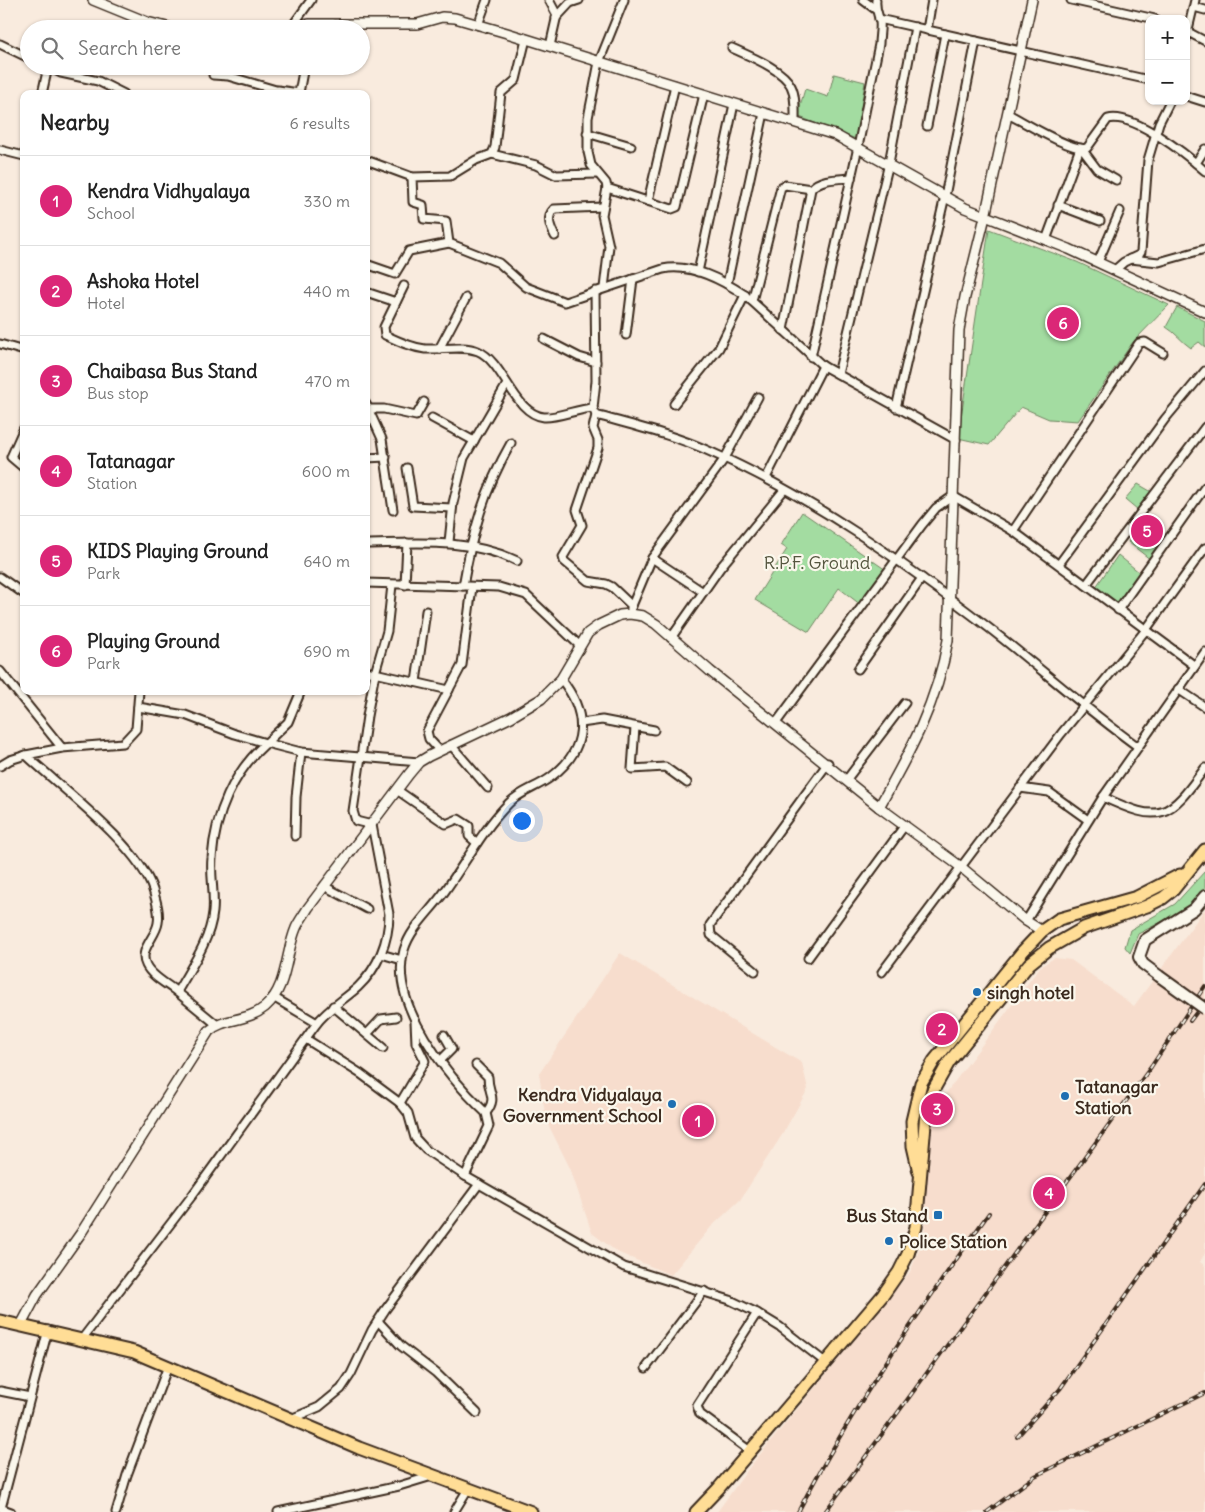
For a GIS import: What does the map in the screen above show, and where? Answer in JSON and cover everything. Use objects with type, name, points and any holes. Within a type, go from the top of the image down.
[{"type":"main road","points":[[696,1512],[883,1295],[899,1272],[908,1254],[916,1227],[927,1101],[949,1062],[1029,964],[1049,948],[1084,928],[1147,906],[1163,898],[1173,890],[1184,873],[1205,850]]},
{"type":"main road","points":[[920,1174],[915,1161],[912,1121],[921,1083],[934,1062],[1022,951],[1042,931],[1059,919],[1077,912],[1152,891],[1184,873]]},
{"type":"main road","points":[[1205,896],[1194,909],[1144,940],[1139,957],[1143,964],[1205,1009]]},
{"type":"main road","points":[[0,1321],[48,1330],[134,1352],[359,1448],[531,1512]]},
{"type":"street","points":[[297,20],[311,0]]},
{"type":"street","points":[[478,25],[487,0]]},
{"type":"street","points":[[549,0],[556,12],[550,46]]},
{"type":"street","points":[[556,18],[570,3],[579,0]]},
{"type":"street","points":[[604,288],[609,246],[603,225],[603,207],[608,188],[591,165],[588,152],[589,104],[599,62],[624,0]]},
{"type":"street","points":[[864,0],[875,8]]},
{"type":"street","points":[[811,357],[858,147],[878,44],[879,19],[875,8],[876,0]]},
{"type":"street","points":[[927,30],[932,0]]},
{"type":"street","points":[[880,807],[931,707],[942,673],[948,640],[959,330],[964,297],[986,217],[1032,0]]},
{"type":"street","points":[[1070,0],[1145,17]]},
{"type":"street","points":[[98,1],[143,20]]},
{"type":"street","points":[[1190,19],[1194,3],[1205,10]]},
{"type":"street","points":[[370,25],[416,24],[442,16],[550,46],[734,104],[795,121],[835,135],[986,217],[1116,269],[1205,312]]},
{"type":"street","points":[[879,19],[1145,79]]},
{"type":"street","points":[[838,374],[889,163],[915,27]]},
{"type":"street","points":[[1190,33],[1205,41]]},
{"type":"street","points":[[926,126],[945,34]]},
{"type":"street","points":[[492,154],[495,147],[500,93],[516,80],[526,39]]},
{"type":"street","points":[[896,408],[945,196],[976,41]]},
{"type":"street","points":[[0,44],[20,54]]},
{"type":"street","points":[[732,48],[788,80],[794,96],[795,121]]},
{"type":"street","points":[[43,90],[46,75]]},
{"type":"street","points":[[71,75],[98,81],[116,90]]},
{"type":"street","points":[[213,75],[228,76],[269,90]]},
{"type":"street","points":[[299,90],[302,75]]},
{"type":"street","points":[[648,201],[665,138],[675,85]]},
{"type":"street","points":[[608,188],[672,209],[677,207],[704,94]]},
{"type":"street","points":[[1190,97],[1205,102]]},
{"type":"street","points":[[698,272],[734,104]]},
{"type":"street","points":[[1116,269],[1141,252],[1148,160],[1155,134],[1168,105]]},
{"type":"street","points":[[727,284],[764,113]]},
{"type":"street","points":[[1008,114],[1081,149],[1097,169],[1116,180]]},
{"type":"street","points":[[1081,149],[1087,148],[1105,122],[1111,118],[1140,125],[1182,151],[1205,171]]},
{"type":"street","points":[[587,133],[631,146]]},
{"type":"street","points":[[1046,240],[1081,149]]},
{"type":"street","points":[[1196,163],[1205,149]]},
{"type":"street","points":[[0,150],[20,155]]},
{"type":"street","points":[[370,161],[412,177],[450,176],[472,162],[492,154],[536,165],[556,175],[597,174]]},
{"type":"street","points":[[412,177],[413,202],[423,205],[424,219],[446,221],[449,243]]},
{"type":"street","points":[[784,330],[811,189],[814,185],[824,181],[851,178]]},
{"type":"street","points":[[752,301],[781,187],[785,185],[811,189]]},
{"type":"street","points":[[1058,205],[1100,221]]},
{"type":"street","points":[[555,236],[549,222],[551,211],[554,209],[603,207]]},
{"type":"street","points":[[1098,262],[1120,211]]},
{"type":"street","points":[[370,265],[395,274],[410,250],[449,243],[498,263],[520,284],[558,300],[572,301],[604,288],[675,267],[698,272],[727,284],[745,295],[823,366],[956,440]]},
{"type":"street","points":[[1129,259],[1159,262],[1205,250]]},
{"type":"street","points":[[626,334],[633,279]]},
{"type":"street","points":[[404,286],[384,326],[385,335],[406,345],[478,351],[486,356],[524,405],[543,417],[554,416],[572,410],[594,412],[681,439],[766,478],[922,578],[1083,706],[1137,746]]},
{"type":"street","points":[[595,291],[596,362],[593,432],[598,440],[598,448],[577,510],[582,524],[563,557],[564,561],[582,577],[593,583],[606,584],[631,610],[656,624],[880,807],[961,867],[1026,921],[1042,931]]},
{"type":"street","points":[[370,293],[396,302]]},
{"type":"street","points":[[674,404],[719,348],[745,295]]},
{"type":"street","points":[[439,349],[466,298]]},
{"type":"street","points":[[544,339],[579,357],[596,362]]},
{"type":"street","points":[[1013,531],[1139,343],[1145,342],[1163,353]]},
{"type":"street","points":[[0,344],[20,350]]},
{"type":"street","points":[[766,478],[823,366]]},
{"type":"street","points":[[1059,564],[1165,418],[1204,373]]},
{"type":"street","points":[[448,542],[458,477],[474,440],[507,384]]},
{"type":"street","points":[[21,1325],[37,1294],[81,1233],[208,1031],[216,1024],[251,1016],[265,1007],[273,997],[283,978],[296,928],[324,886],[419,762],[529,707],[553,689],[561,679],[588,633],[598,625],[631,610],[652,558],[725,458],[758,397]]},
{"type":"street","points":[[370,408],[416,416],[424,402]]},
{"type":"street","points":[[370,413],[382,439],[393,510]]},
{"type":"street","points":[[432,418],[474,440]]},
{"type":"street","points":[[1086,585],[1205,427]]},
{"type":"street","points":[[20,437],[11,457],[20,465]]},
{"type":"street","points":[[463,586],[470,545],[489,485],[511,443]]},
{"type":"street","points":[[370,458],[386,457]]},
{"type":"street","points":[[407,468],[413,506],[452,508]]},
{"type":"street","points":[[1118,610],[1205,487]]},
{"type":"street","points":[[671,638],[750,530],[784,490]]},
{"type":"street","points":[[953,496],[1013,531],[1145,631],[1195,666]]},
{"type":"street","points":[[776,722],[936,508],[953,496]]},
{"type":"street","points":[[370,544],[448,542],[470,545],[501,553],[518,561]]},
{"type":"street","points":[[405,585],[407,543]]},
{"type":"street","points":[[882,972],[1083,706],[1145,631],[1205,548]]},
{"type":"street","points":[[652,558],[703,592]]},
{"type":"street","points":[[0,578],[20,591]]},
{"type":"street","points":[[858,669],[922,578]]},
{"type":"street","points":[[370,583],[499,587],[526,595],[579,646]]},
{"type":"street","points":[[372,825],[361,823],[354,818],[360,758],[375,673],[387,632],[392,584]]},
{"type":"street","points":[[440,751],[429,739],[427,731],[462,665],[472,587]]},
{"type":"street","points":[[416,682],[426,611]]},
{"type":"street","points":[[1026,921],[1103,797],[1137,746],[1205,652]]},
{"type":"street","points":[[0,671],[62,748]]},
{"type":"street","points":[[370,672],[449,690]]},
{"type":"street","points":[[400,1103],[425,1061],[416,1043],[415,1021],[402,981],[404,949],[418,924],[445,890],[477,842],[511,801],[550,778],[567,762],[574,750],[581,723],[579,708],[574,695],[561,679]]},
{"type":"street","points":[[1178,689],[1205,707]]},
{"type":"street","points":[[0,766],[10,760],[26,755],[62,748],[123,743],[136,729],[139,695]]},
{"type":"street","points":[[177,992],[202,948],[209,930],[214,894],[212,857],[225,801],[237,776],[250,757],[277,735],[288,722],[299,695]]},
{"type":"street","points":[[847,780],[905,703]]},
{"type":"street","points":[[138,708],[185,715],[235,734],[302,752],[419,762]]},
{"type":"street","points":[[581,723],[602,720],[654,730]]},
{"type":"street","points":[[636,727],[632,769],[665,767],[688,783]]},
{"type":"street","points":[[451,745],[488,788]]},
{"type":"street","points":[[295,836],[296,797],[302,752]]},
{"type":"street","points":[[26,755],[101,822],[140,866],[152,886],[158,920],[157,930],[145,949],[143,957],[145,964],[151,972],[216,1024]]},
{"type":"street","points":[[754,971],[711,935],[710,925],[828,763]]},
{"type":"street","points":[[1103,797],[1143,814],[1167,810],[1189,790],[1205,768]]},
{"type":"street","points":[[1020,788],[1050,792],[1088,820]]},
{"type":"street","points":[[397,790],[446,824],[458,819],[463,820],[468,826],[468,836],[477,842]]},
{"type":"street","points":[[82,1339],[192,1197],[318,1022],[333,1006],[358,986],[381,954],[387,939],[389,914],[372,825]]},
{"type":"street","points":[[808,958],[905,825]]},
{"type":"street","points":[[324,886],[367,909]]},
{"type":"street","points":[[381,954],[402,960]]},
{"type":"street","points":[[273,997],[318,1022]]},
{"type":"street","points":[[333,1006],[384,1048]]},
{"type":"street","points":[[366,1034],[381,1019],[385,1017],[396,1018]]},
{"type":"street","points":[[415,1021],[455,1081],[486,1113],[489,1126],[465,1176]]},
{"type":"street","points":[[441,1060],[452,1049],[444,1035]]},
{"type":"street","points":[[306,1039],[361,1074],[400,1103],[408,1114],[416,1138],[421,1144],[465,1176],[624,1267],[654,1278],[704,1291],[758,1313],[780,1327],[825,1362]]},
{"type":"street","points":[[476,1065],[488,1077],[488,1087],[493,1097],[492,1105],[486,1113]]},
{"type":"street","points":[[292,1418],[319,1407],[341,1389],[378,1321],[479,1184]]},
{"type":"street","points":[[646,1368],[704,1291]]},
{"type":"street","points":[[750,1451],[700,1414],[697,1406],[758,1313]]},
{"type":"street","points":[[378,1321],[401,1346],[436,1373],[477,1413]]},
{"type":"street","points":[[11,1512],[0,1508],[48,1330]]},
{"type":"street","points":[[116,1512],[127,1475],[168,1366]]},
{"type":"street","points":[[0,1391],[30,1397]]},
{"type":"street","points":[[278,1512],[399,1486],[432,1476]]},
{"type":"street","points":[[454,1512],[468,1489]]},
{"type":"shaded area","points":[[1205,909],[1205,1253],[1200,1262],[1205,1266],[1205,1512],[717,1512],[752,1464],[910,1272],[925,1236],[927,1148],[932,1112],[1040,967],[1054,958],[1071,960],[1134,1006]]},
{"type":"shaded area","name":"Kendra Vidyalaya Government School","points":[[620,953],[802,1063],[808,1089],[782,1135],[740,1200],[711,1227],[671,1275],[617,1252],[592,1233],[570,1168],[546,1120],[539,1074]]},
{"type":"green space","points":[[834,74],[865,82],[856,139],[797,116],[805,89],[828,97]]},
{"type":"green space","points":[[989,229],[1077,262],[1169,305],[1133,342],[1078,421],[1049,419],[1021,407],[989,445],[958,438]]},
{"type":"green space","points":[[1177,307],[1205,321],[1205,347],[1199,342],[1191,348],[1166,327]]},
{"type":"green space","points":[[1138,484],[1157,495],[1144,515],[1125,499]]},
{"type":"green space","name":"R.P.F. Ground","points":[[802,512],[886,570],[861,605],[839,588],[809,632],[755,600],[787,549],[781,545]]},
{"type":"green space","points":[[1145,520],[1167,541],[1151,560],[1128,542]]},
{"type":"green space","points":[[1118,555],[1145,577],[1119,614],[1091,594]]},
{"type":"green space","points":[[1205,871],[1205,889],[1188,908],[1138,934],[1130,953],[1125,947],[1130,930],[1175,904]]},
{"type":"railway","points":[[825,1512],[1151,1067],[1205,986]]},
{"type":"railway","points":[[1190,1021],[1205,1001]]},
{"type":"railway","points":[[1017,1437],[1060,1389],[1205,1184]]},
{"type":"railway","points":[[798,1512],[864,1396],[989,1213]]},
{"type":"railway","points":[[987,1512],[1035,1476],[1205,1393]]},
{"type":"place","name":"Playing Ground","points":[[1063,323]]},
{"type":"place","name":"KIDS Playing Ground","points":[[1147,531]]},
{"type":"place","name":"singh hotel","points":[[977,992]]},
{"type":"place","name":"Ashoka Hotel","points":[[942,1029]]},
{"type":"place","name":"Tatanagar Station","points":[[1065,1096]]},
{"type":"place","name":"Kendra Vidyalaya Government School","points":[[672,1104]]},
{"type":"place","name":"Chaibasa Bus Stand","points":[[937,1109]]},
{"type":"place","name":"Kendra Vidhyalaya","points":[[698,1121]]},
{"type":"place","name":"Tatanagar","points":[[1049,1193]]},
{"type":"place","name":"Bus Stand","points":[[938,1215]]},
{"type":"place","name":"Police Station","points":[[889,1241]]}]
